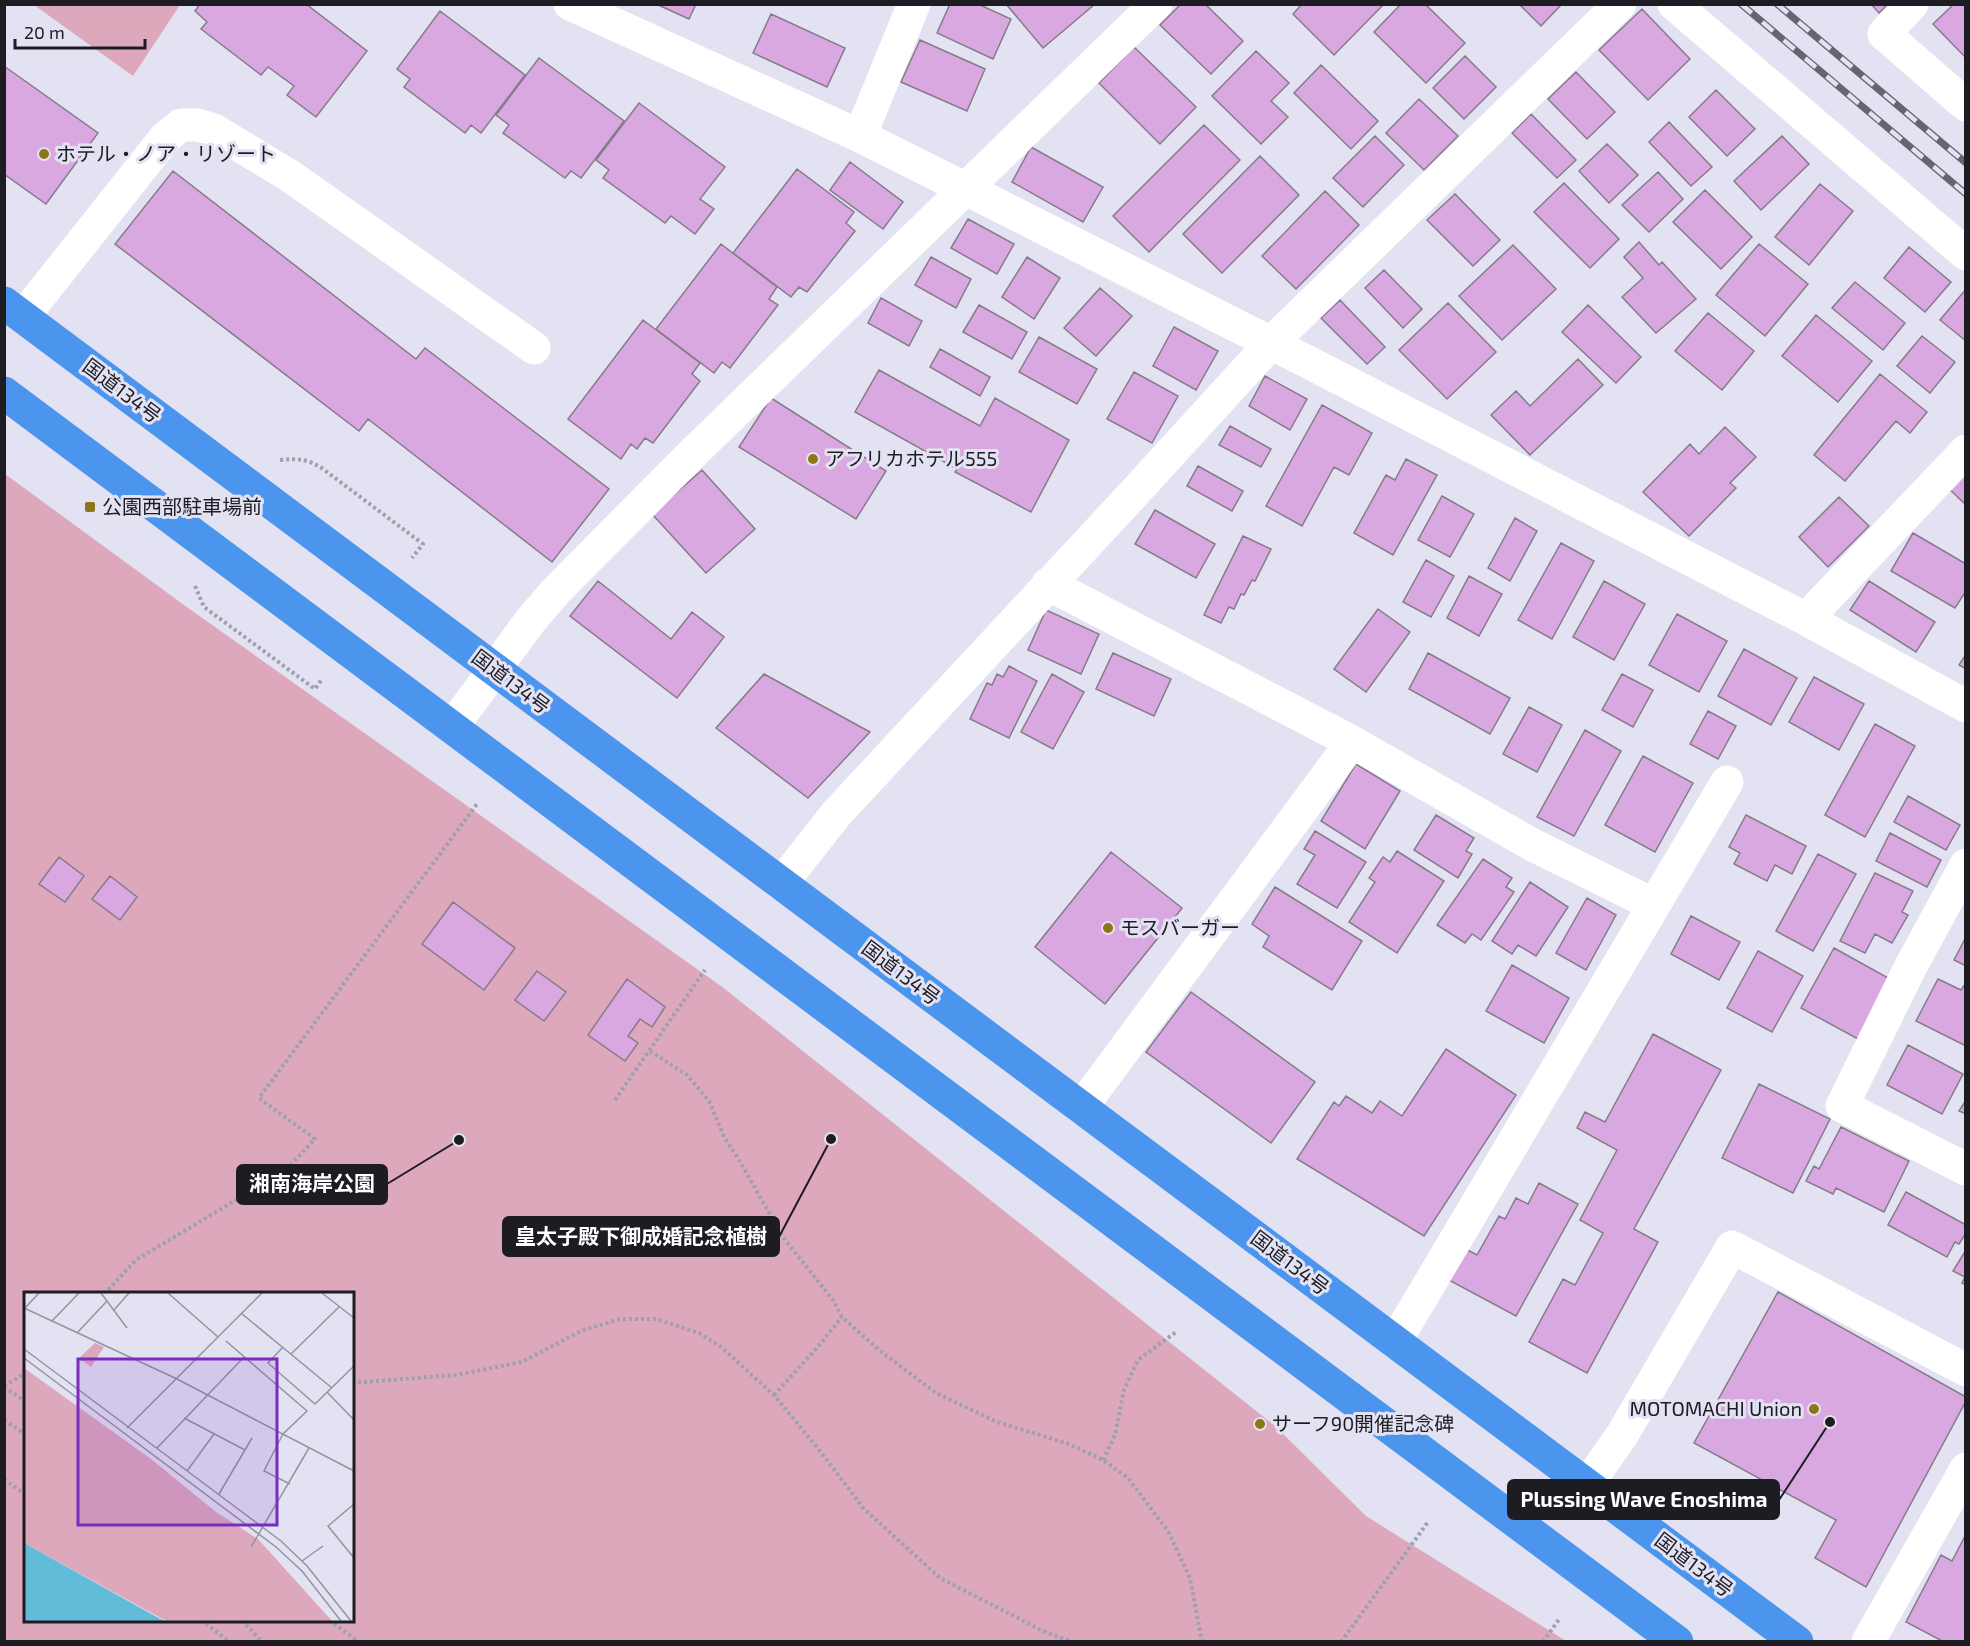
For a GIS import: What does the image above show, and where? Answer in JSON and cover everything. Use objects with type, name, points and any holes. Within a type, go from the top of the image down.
[{"type":"highway","name":"国道134号","points":[[14,310],[1797,1641]]},
{"type":"highway","points":[[4,393],[1677,1641]]},
{"type":"street","points":[[570,4],[860,136],[1271,342],[1806,619],[1965,706]]},
{"type":"street","points":[[860,136],[914,4]]},
{"type":"street","points":[[452,727],[531,620],[556,591],[690,456],[1156,4]]},
{"type":"street","points":[[781,884],[837,813],[1271,342],[1620,4]]},
{"type":"street","points":[[1674,4],[1965,254]]},
{"type":"street","points":[[1912,4],[1884,34],[1965,105]]},
{"type":"street","points":[[14,310],[165,138],[181,125],[198,125],[214,130],[290,176],[534,348]]},
{"type":"street","points":[[1806,619],[1965,451]]},
{"type":"street","points":[[1048,584],[1352,742],[1531,844],[1654,904]]},
{"type":"street","points":[[1081,1108],[1352,742]]},
{"type":"street","points":[[1395,1342],[1727,782]]},
{"type":"street","points":[[1965,865],[1911,966],[1842,1106],[1965,1169]]},
{"type":"street","points":[[1587,1485],[1622,1435],[1732,1247],[1965,1370]]},
{"type":"street","points":[[1868,1641],[1965,1469]]},
{"type":"path","points":[[105,1292],[136,1260],[286,1170],[315,1139],[259,1098],[477,804]]},
{"type":"path","points":[[615,1100],[705,970]]},
{"type":"path","points":[[650,1051],[687,1075],[709,1101],[724,1137],[783,1237],[833,1300],[842,1317],[879,1350],[936,1393],[997,1422],[1069,1444],[1103,1460],[1128,1478],[1168,1531],[1190,1578],[1202,1641]]},
{"type":"path","points":[[774,1395],[842,1317]]},
{"type":"path","points":[[354,1383],[456,1375],[522,1362],[581,1331],[620,1319],[656,1319],[699,1333],[721,1347],[774,1395],[864,1509],[940,1578],[1043,1631],[1072,1641]]},
{"type":"path","points":[[1103,1460],[1115,1435],[1124,1390],[1138,1360],[1176,1332]]},
{"type":"path","points":[[24,1374],[4,1387],[24,1401]]},
{"type":"path","points":[[4,1420],[24,1434]]},
{"type":"path","points":[[4,1479],[24,1494]]},
{"type":"path","points":[[1341,1641],[1428,1522]]},
{"type":"path","points":[[1543,1641],[1560,1618]]},
{"type":"path","points":[[204,1622],[230,1641]]},
{"type":"path","points":[[244,1622],[262,1641]]},
{"type":"path","points":[[332,1622],[359,1641]]},
{"type":"shaded area","points":[[34,5],[180,5],[133,76]]},
{"type":"shaded area","points":[[5,474],[184,605],[721,986],[1275,1426],[1366,1516],[1566,1641],[5,1642]]},
{"type":"building","points":[[200,4],[306,4],[367,51],[316,117],[287,95],[294,86],[268,67],[261,75],[201,29],[207,22],[195,11]]},
{"type":"building","points":[[656,4],[696,4],[689,19]]},
{"type":"building","points":[[950,4],[978,4],[1011,19],[993,59],[937,33]]},
{"type":"building","points":[[1006,4],[1095,4],[1043,48]]},
{"type":"building","points":[[1181,4],[1205,4],[1243,41],[1211,74],[1160,25]]},
{"type":"building","points":[[1302,4],[1384,4],[1334,55],[1293,14]]},
{"type":"building","points":[[1401,4],[1425,4],[1465,43],[1426,83],[1374,32]]},
{"type":"building","points":[[1519,4],[1562,4],[1541,26]]},
{"type":"building","points":[[1871,4],[1888,4],[1879,13]]},
{"type":"building","points":[[1954,4],[1966,4],[1966,58],[1933,24]]},
{"type":"building","points":[[1642,9],[1690,59],[1648,100],[1599,50]]},
{"type":"building","points":[[440,11],[525,75],[481,133],[471,125],[465,133],[404,87],[410,79],[397,69]]},
{"type":"building","points":[[771,14],[845,48],[827,87],[753,53]]},
{"type":"building","points":[[920,40],[985,69],[967,111],[901,82]]},
{"type":"building","points":[[1134,47],[1196,107],[1160,144],[1099,83]]},
{"type":"building","points":[[1256,51],[1289,83],[1271,101],[1288,117],[1261,144],[1212,96]]},
{"type":"building","points":[[1465,56],[1496,87],[1464,119],[1433,88]]},
{"type":"building","points":[[539,58],[624,121],[581,178],[571,171],[565,178],[503,133],[509,125],[496,115]]},
{"type":"building","points":[[1321,65],[1378,121],[1351,149],[1294,93]]},
{"type":"building","name":"ホテル・ノア・リゾート","points":[[4,66],[98,133],[46,204],[4,174]]},
{"type":"building","points":[[1576,72],[1615,112],[1587,139],[1548,99]]},
{"type":"building","points":[[1716,90],[1755,129],[1727,156],[1689,117]]},
{"type":"building","points":[[1419,99],[1458,136],[1424,170],[1386,133]]},
{"type":"building","points":[[639,103],[725,167],[700,199],[714,209],[695,234],[671,216],[665,223],[603,178],[609,170],[596,160]]},
{"type":"building","points":[[1531,114],[1576,160],[1557,178],[1512,133]]},
{"type":"building","points":[[1669,122],[1712,167],[1691,186],[1649,142]]},
{"type":"building","points":[[1204,125],[1240,160],[1149,252],[1113,216]]},
{"type":"building","points":[[1375,136],[1404,165],[1363,207],[1333,178]]},
{"type":"building","points":[[1782,136],[1809,164],[1761,210],[1734,181]]},
{"type":"building","points":[[1607,144],[1638,175],[1609,203],[1579,171]]},
{"type":"building","points":[[1031,147],[1103,187],[1083,222],[1012,182]]},
{"type":"building","points":[[1260,156],[1299,195],[1222,273],[1183,234]]},
{"type":"building","points":[[850,162],[903,202],[883,229],[830,190]]},
{"type":"building","points":[[797,169],[854,212],[846,223],[855,231],[807,292],[799,287],[791,297],[733,253]]},
{"type":"building","points":[[173,171],[416,359],[425,348],[609,489],[552,562],[368,419],[359,431],[115,244]]},
{"type":"building","points":[[1658,172],[1683,199],[1649,232],[1622,205]]},
{"type":"building","points":[[1564,183],[1619,239],[1590,268],[1534,212]]},
{"type":"building","points":[[1820,184],[1853,211],[1809,265],[1775,237]]},
{"type":"building","points":[[1705,190],[1752,237],[1721,269],[1673,222]]},
{"type":"building","points":[[1325,191],[1359,225],[1296,289],[1262,256]]},
{"type":"building","points":[[1455,194],[1500,240],[1473,266],[1427,220]]},
{"type":"building","points":[[968,219],[1014,244],[997,274],[951,248]]},
{"type":"building","points":[[1639,242],[1659,265],[1662,262],[1696,299],[1656,333],[1622,297],[1643,278],[1624,257]]},
{"type":"building","points":[[721,244],[777,287],[769,299],[778,305],[730,368],[722,362],[714,373],[656,329]]},
{"type":"building","points":[[1759,244],[1808,284],[1765,336],[1716,295]]},
{"type":"building","points":[[1513,245],[1556,289],[1502,340],[1459,296]]},
{"type":"building","points":[[1909,247],[1951,282],[1925,312],[1884,278]]},
{"type":"building","points":[[931,257],[971,279],[956,308],[915,285]]},
{"type":"building","points":[[1027,257],[1060,278],[1034,319],[1002,297]]},
{"type":"building","points":[[1384,270],[1422,309],[1403,328],[1365,288]]},
{"type":"building","points":[[1855,282],[1905,323],[1883,350],[1832,308]]},
{"type":"building","points":[[1100,288],[1132,316],[1096,356],[1064,328]]},
{"type":"building","points":[[1966,289],[1966,341],[1940,320]]},
{"type":"building","points":[[881,298],[922,321],[909,346],[868,323]]},
{"type":"building","points":[[1340,300],[1385,347],[1367,364],[1321,318]]},
{"type":"building","points":[[1448,303],[1496,352],[1447,399],[1399,350]]},
{"type":"building","points":[[979,305],[1027,332],[1012,359],[963,332]]},
{"type":"building","points":[[1588,305],[1641,357],[1616,383],[1562,332]]},
{"type":"building","points":[[1708,313],[1754,351],[1722,390],[1675,351]]},
{"type":"building","points":[[1816,315],[1872,361],[1838,402],[1782,356]]},
{"type":"building","points":[[643,320],[700,363],[692,374],[700,381],[653,443],[645,438],[637,449],[631,444],[621,459],[568,419]]},
{"type":"building","points":[[1174,327],[1218,351],[1196,390],[1153,366]]},
{"type":"building","points":[[1922,336],[1955,362],[1930,393],[1897,366]]},
{"type":"building","points":[[1039,337],[1097,369],[1077,404],[1019,372]]},
{"type":"building","points":[[940,349],[990,377],[980,396],[930,367]]},
{"type":"building","points":[[1578,359],[1603,385],[1530,455],[1491,415],[1516,391],[1530,406]]},
{"type":"building","points":[[879,370],[980,426],[995,398],[1069,440],[1031,512],[955,472],[957,469],[855,412]]},
{"type":"building","points":[[1134,372],[1178,396],[1152,443],[1107,419]]},
{"type":"building","points":[[1880,374],[1927,412],[1910,433],[1896,421],[1845,481],[1814,455]]},
{"type":"building","points":[[1265,376],[1307,399],[1290,430],[1249,406]]},
{"type":"building","name":"アフリカホテル555","points":[[771,398],[886,471],[856,519],[739,447]]},
{"type":"building","points":[[1322,405],[1372,433],[1349,475],[1334,467],[1302,526],[1266,506]]},
{"type":"building","points":[[1230,426],[1271,449],[1261,467],[1219,445]]},
{"type":"building","points":[[1725,427],[1756,457],[1730,483],[1736,488],[1689,536],[1643,492],[1690,444],[1699,454]]},
{"type":"building","points":[[1406,459],[1437,475],[1393,555],[1354,533],[1386,475],[1395,480]]},
{"type":"building","points":[[1966,463],[1966,505],[1944,484]]},
{"type":"building","points":[[1198,466],[1243,491],[1232,511],[1187,486]]},
{"type":"building","points":[[702,470],[755,529],[706,573],[652,514]]},
{"type":"building","points":[[1442,496],[1474,514],[1450,557],[1418,540]]},
{"type":"building","points":[[1839,497],[1869,526],[1828,567],[1799,537]]},
{"type":"building","points":[[1155,510],[1215,544],[1196,578],[1135,544]]},
{"type":"building","points":[[1515,518],[1537,531],[1510,581],[1488,568]]},
{"type":"building","points":[[1913,533],[1966,564],[1966,591],[1955,608],[1891,571]]},
{"type":"building","points":[[1243,536],[1271,549],[1255,581],[1252,580],[1244,595],[1241,594],[1234,609],[1229,607],[1221,623],[1204,615]]},
{"type":"building","points":[[1561,543],[1594,561],[1552,639],[1518,620]]},
{"type":"building","points":[[1426,560],[1454,576],[1431,617],[1403,602]]},
{"type":"building","points":[[1469,576],[1502,594],[1479,636],[1447,618]]},
{"type":"building","points":[[598,581],[671,639],[692,612],[724,637],[677,698],[570,616]]},
{"type":"building","points":[[1604,581],[1645,604],[1614,660],[1573,637]]},
{"type":"building","points":[[1869,581],[1935,622],[1916,652],[1850,610]]},
{"type":"building","points":[[1378,609],[1410,632],[1366,692],[1334,669]]},
{"type":"building","points":[[1046,610],[1099,634],[1081,674],[1028,650]]},
{"type":"building","points":[[1677,614],[1727,641],[1699,692],[1649,665]]},
{"type":"building","points":[[1744,649],[1797,678],[1771,725],[1718,696]]},
{"type":"building","points":[[1113,653],[1171,679],[1154,716],[1096,689]]},
{"type":"building","points":[[1428,653],[1510,698],[1490,734],[1409,689]]},
{"type":"building","points":[[1966,654],[1966,669],[1959,665]]},
{"type":"building","points":[[1009,666],[1037,681],[1009,738],[970,719],[987,683],[992,685],[997,674],[1003,677]]},
{"type":"building","points":[[764,674],[870,732],[808,798],[716,728]]},
{"type":"building","points":[[1052,674],[1084,692],[1053,749],[1021,732]]},
{"type":"building","points":[[1622,674],[1653,690],[1633,727],[1602,710]]},
{"type":"building","points":[[1814,677],[1864,704],[1839,750],[1789,722]]},
{"type":"building","points":[[1529,707],[1562,725],[1537,772],[1503,754]]},
{"type":"building","points":[[1708,711],[1736,726],[1718,759],[1690,744]]},
{"type":"building","points":[[1875,724],[1915,746],[1865,837],[1825,815]]},
{"type":"building","points":[[1585,730],[1621,751],[1574,836],[1537,817]]},
{"type":"building","points":[[1643,756],[1693,783],[1655,852],[1605,825]]},
{"type":"building","points":[[1356,764],[1400,791],[1365,849],[1321,821]]},
{"type":"building","points":[[1908,796],[1960,825],[1946,850],[1894,822]]},
{"type":"building","points":[[1436,815],[1474,838],[1466,851],[1472,854],[1458,878],[1414,850]]},
{"type":"building","points":[[1746,815],[1806,846],[1792,874],[1775,865],[1767,881],[1734,864],[1740,853],[1729,847]]},
{"type":"building","points":[[1315,831],[1366,862],[1337,908],[1297,884],[1315,855],[1304,849]]},
{"type":"building","points":[[1890,833],[1941,860],[1927,887],[1876,861]]},
{"type":"building","points":[[1397,851],[1444,881],[1397,953],[1349,922],[1375,882],[1369,878],[1383,857],[1390,862]]},
{"type":"building","name":"モスバーガー","points":[[1111,852],[1182,908],[1105,1004],[1035,947]]},
{"type":"building","points":[[1818,854],[1856,874],[1813,951],[1776,931]]},
{"type":"building","points":[[59,857],[84,876],[65,902],[39,884]]},
{"type":"building","points":[[1483,859],[1512,878],[1506,887],[1514,892],[1481,940],[1472,934],[1465,943],[1437,925]]},
{"type":"building","points":[[1875,873],[1913,891],[1902,912],[1908,915],[1892,943],[1875,934],[1865,953],[1840,941]]},
{"type":"building","points":[[110,876],[137,897],[120,920],[92,899]]},
{"type":"building","points":[[1530,882],[1568,907],[1536,956],[1518,945],[1512,954],[1492,941]]},
{"type":"building","points":[[1275,887],[1362,941],[1332,990],[1263,947],[1269,936],[1252,924]]},
{"type":"building","points":[[1587,898],[1616,915],[1586,970],[1556,953]]},
{"type":"building","points":[[453,902],[515,948],[484,990],[422,944]]},
{"type":"building","points":[[1691,916],[1740,942],[1719,980],[1671,954]]},
{"type":"building","points":[[1966,937],[1966,966],[1954,960]]},
{"type":"building","points":[[1834,948],[1890,979],[1858,1039],[1801,1008]]},
{"type":"building","points":[[1758,951],[1803,976],[1772,1032],[1727,1008]]},
{"type":"building","points":[[1512,965],[1569,998],[1544,1043],[1486,1011]]},
{"type":"building","points":[[537,971],[566,992],[544,1021],[515,1000]]},
{"type":"building","points":[[627,979],[665,1007],[652,1027],[640,1019],[628,1036],[638,1043],[625,1061],[588,1035]]},
{"type":"building","points":[[1938,979],[1961,990],[1966,983],[1966,1046],[1916,1021]]},
{"type":"building","points":[[1191,992],[1315,1082],[1271,1143],[1146,1052]]},
{"type":"building","points":[[1653,1034],[1721,1070],[1634,1229],[1658,1242],[1587,1373],[1529,1342],[1563,1279],[1575,1285],[1603,1233],[1580,1220],[1617,1150],[1577,1128],[1585,1112],[1605,1122]]},
{"type":"building","points":[[1908,1045],[1963,1074],[1942,1114],[1887,1085]]},
{"type":"building","points":[[1446,1049],[1516,1095],[1424,1236],[1297,1159],[1334,1102],[1339,1106],[1346,1096],[1372,1113],[1380,1101],[1402,1116]]},
{"type":"building","points":[[1759,1084],[1830,1119],[1793,1193],[1722,1158]]},
{"type":"building","points":[[1966,1100],[1966,1114],[1959,1111]]},
{"type":"building","points":[[1841,1127],[1909,1161],[1884,1212],[1836,1188],[1833,1194],[1806,1181],[1814,1166],[1819,1169]]},
{"type":"building","points":[[1539,1183],[1578,1204],[1516,1316],[1445,1278],[1462,1247],[1477,1255],[1499,1216],[1505,1219],[1516,1198],[1528,1204]]},
{"type":"building","points":[[1906,1192],[1966,1225],[1966,1233],[1959,1244],[1955,1242],[1947,1257],[1888,1225]]},
{"type":"building","points":[[1966,1250],[1966,1285],[1962,1283],[1965,1277],[1953,1271]]},
{"type":"building","points":[[1778,1292],[1966,1397],[1966,1401],[1866,1587],[1815,1558],[1836,1520],[1694,1443]]},
{"type":"building","points":[[1966,1534],[1966,1642],[1944,1642],[1906,1622],[1941,1555],[1952,1561]]},
{"type":"railway","points":[[1741,4],[1966,194]]},
{"type":"railway","points":[[1777,4],[1966,163]]},
{"type":"place","name":"ホテル・ノア・リゾート","points":[[44,154]]},
{"type":"place","name":"アフリカホテル555","points":[[813,459]]},
{"type":"place","name":"公園西部駐車場前","points":[[90,507]]},
{"type":"place","name":"モスバーガー","points":[[1108,928]]},
{"type":"place","name":"皇太子殿下御成婚記念植樹","points":[[831,1139]]},
{"type":"place","name":"湘南海岸公園","points":[[459,1140]]},
{"type":"place","name":"MOTOMACHI Union","points":[[1814,1409]]},
{"type":"place","name":"Plussing Wave Enoshima","points":[[1830,1422]]},
{"type":"place","name":"サーフ90開催記念碑","points":[[1260,1424]]}]
